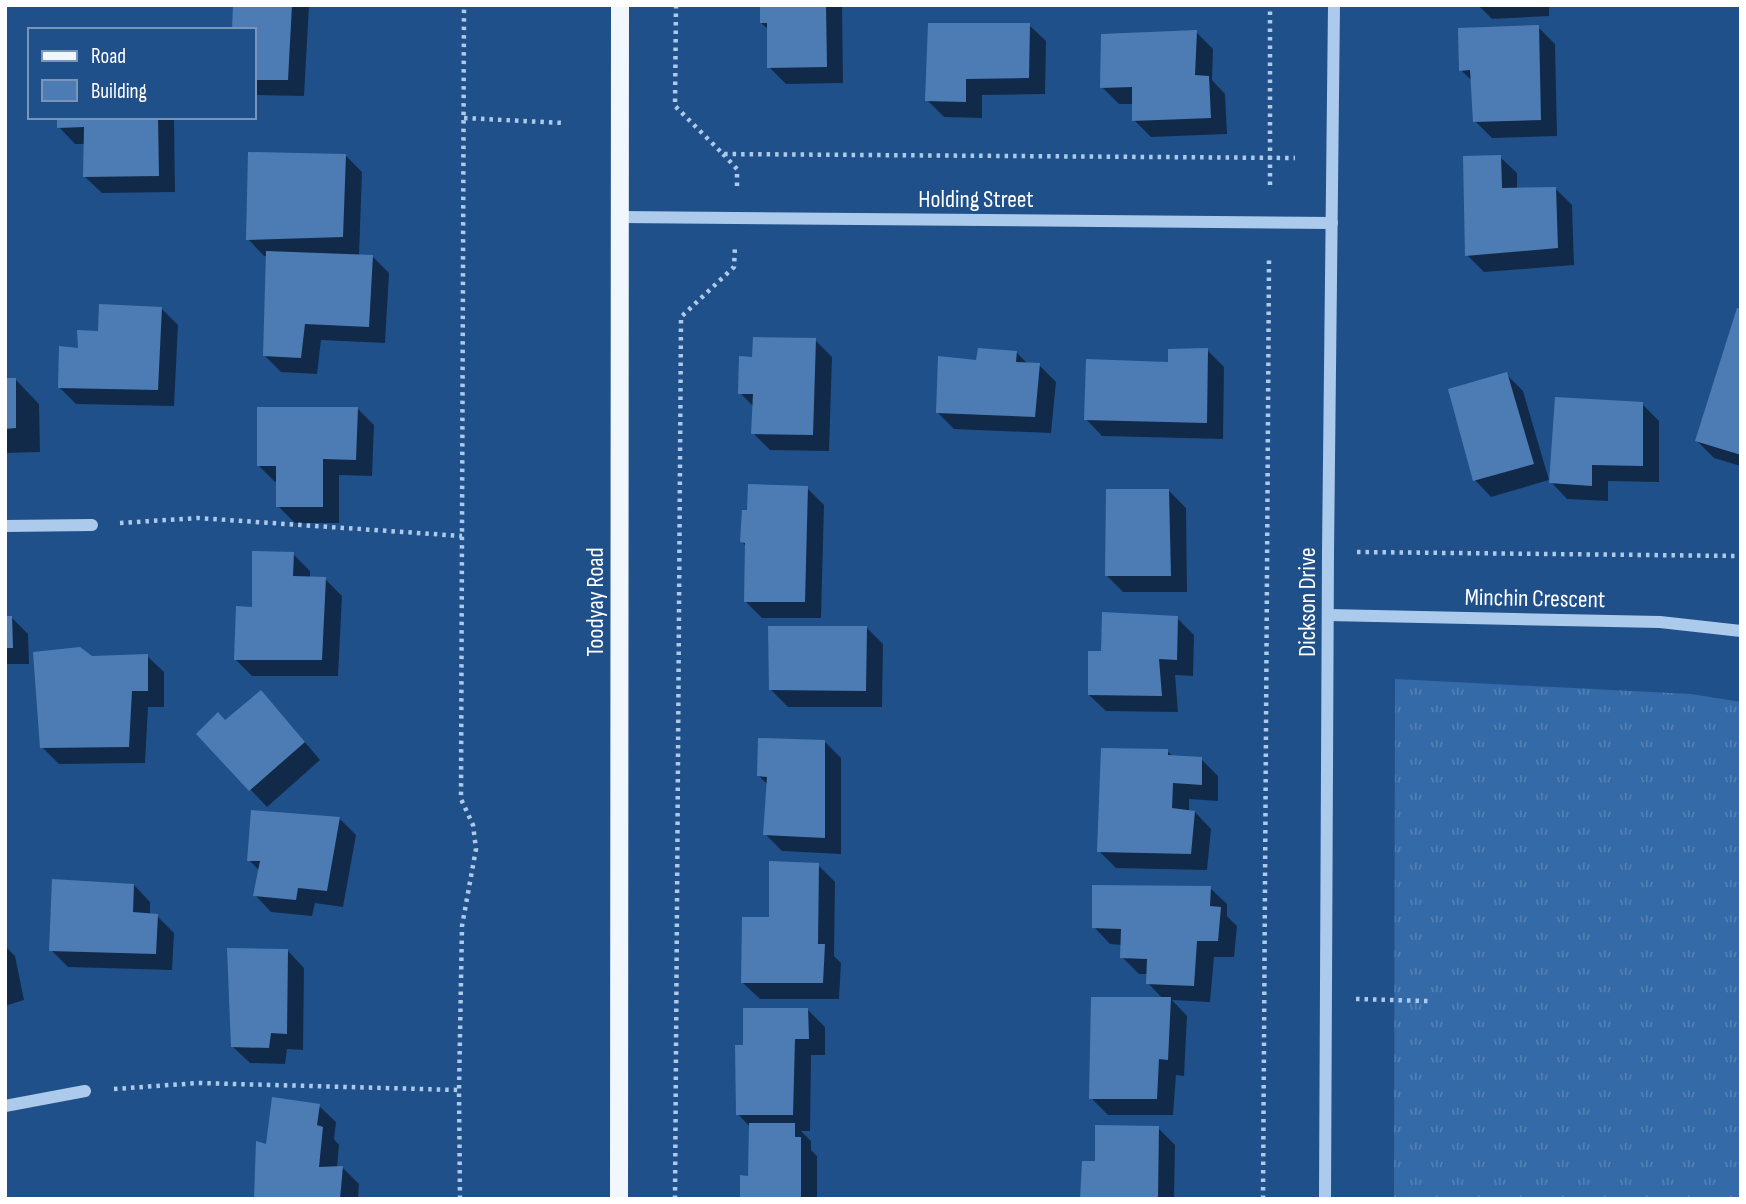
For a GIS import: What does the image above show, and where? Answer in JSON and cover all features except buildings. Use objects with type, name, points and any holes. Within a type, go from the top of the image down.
[{"type":"main road","name":"Toodyay Road","points":[[619,1199],[620,5]]},
{"type":"street","name":"Dickson Drive","points":[[1325,1199],[1334,5]]},
{"type":"street","name":"Holding Street","points":[[619,217],[1332,223]]},
{"type":"street","points":[[5,526],[92,525]]},
{"type":"street","name":"Minchin Crescent","points":[[1328,615],[1660,622],[1741,631]]},
{"type":"street","points":[[5,1106],[85,1091]]},
{"type":"path","points":[[460,1199],[459,1090],[463,926],[477,849],[473,825],[461,799],[464,5]]},
{"type":"path","points":[[676,5],[675,106],[723,154],[1295,158]]},
{"type":"path","points":[[1270,5],[1270,185]]},
{"type":"path","points":[[464,118],[564,123]]},
{"type":"path","points":[[675,1199],[681,317],[734,267],[736,218]]},
{"type":"path","points":[[1263,1199],[1269,259]]},
{"type":"path","points":[[92,525],[198,518],[462,536]]},
{"type":"path","points":[[1328,552],[1741,556]]},
{"type":"path","points":[[1326,998],[1428,1001]]},
{"type":"path","points":[[85,1091],[198,1083],[459,1090]]},
{"type":"green space","points":[[1395,679],[1691,694],[1741,702],[1741,1199],[1394,1199]]}]
